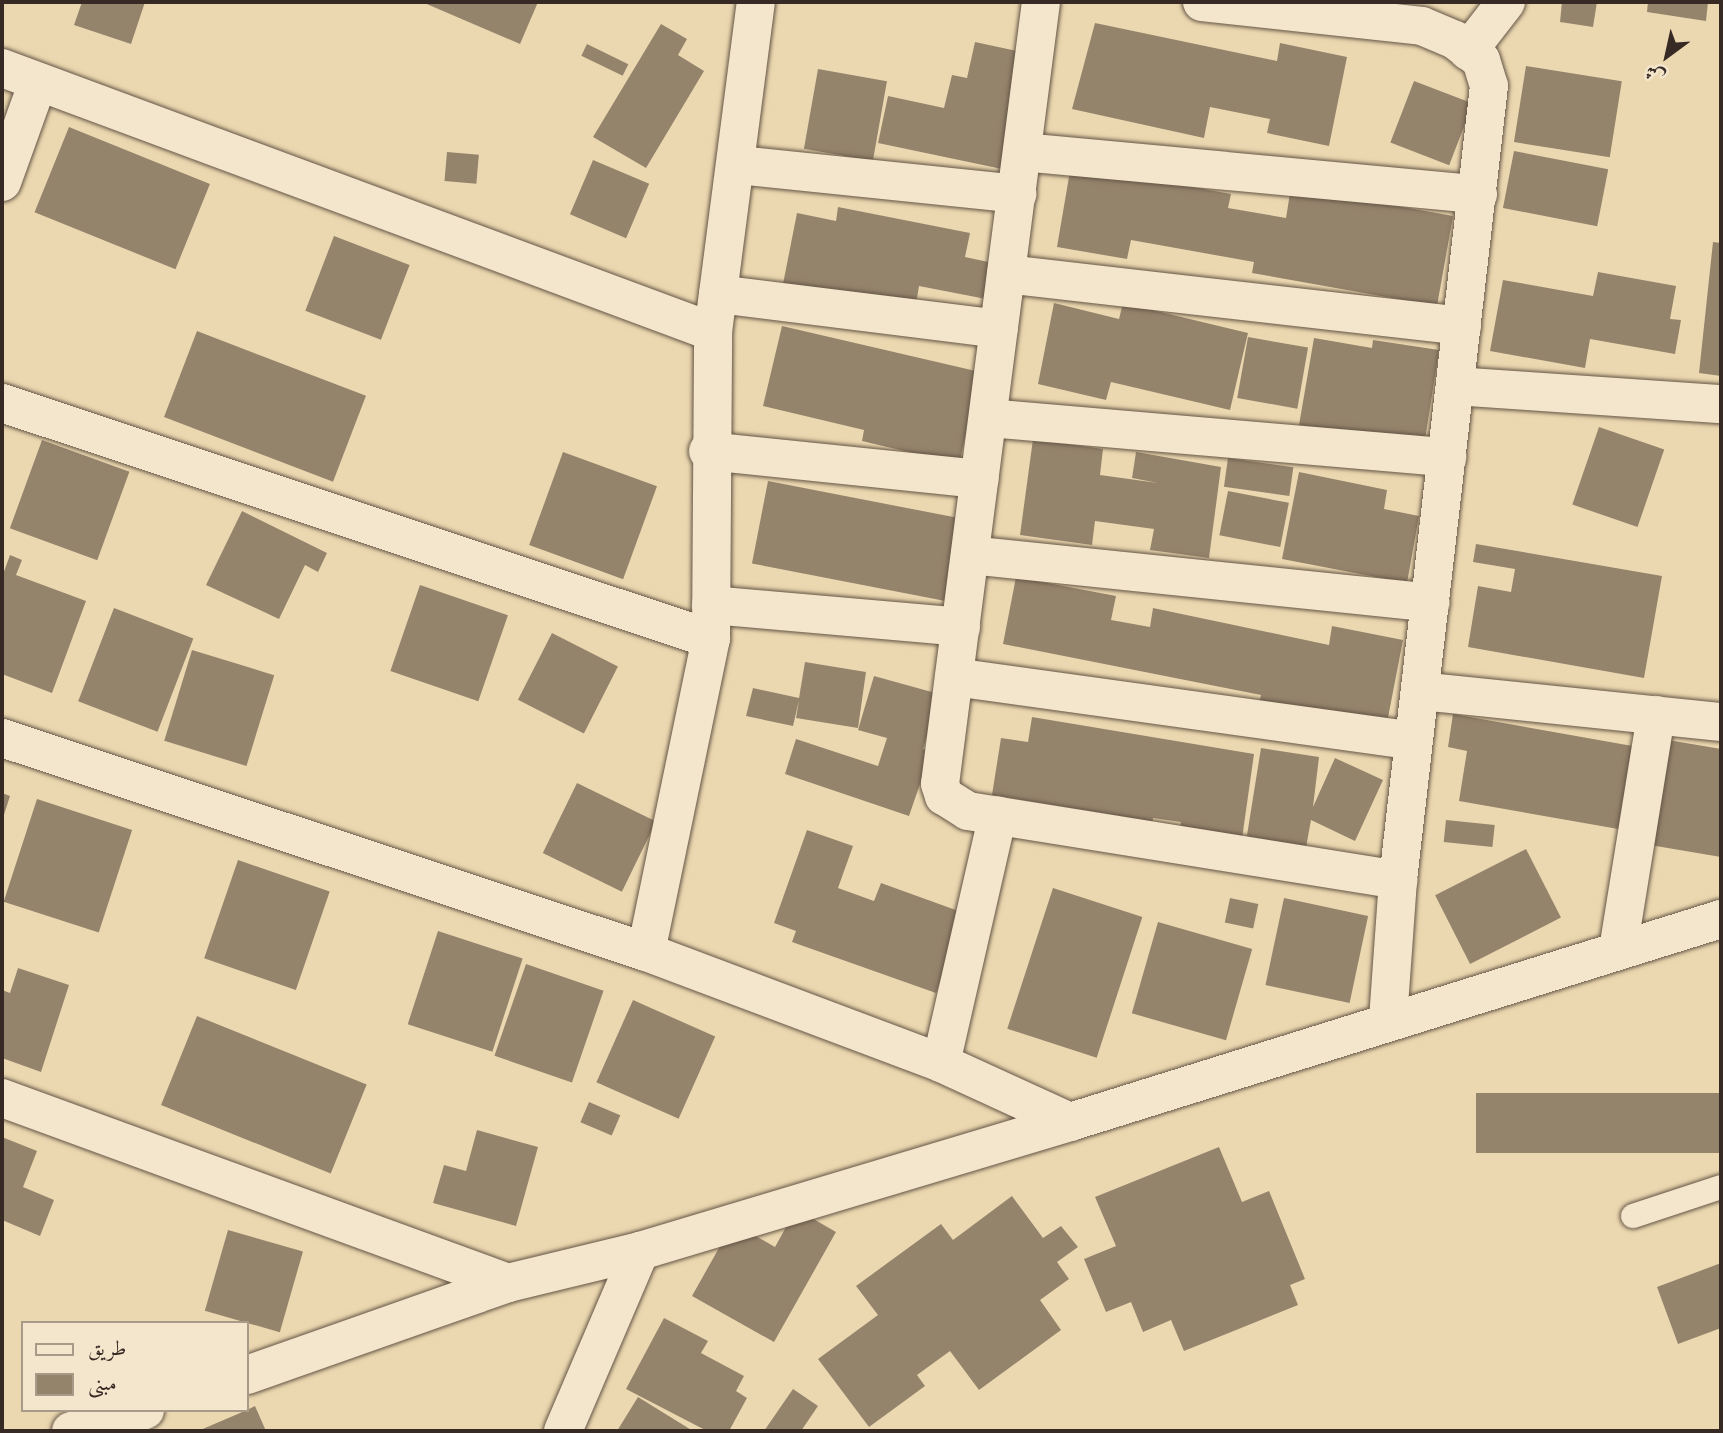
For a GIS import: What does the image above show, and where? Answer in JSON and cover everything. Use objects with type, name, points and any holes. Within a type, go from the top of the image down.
[{"type":"street","points":[[646,952],[711,622],[708,451],[713,332],[738,165],[756,2]]},
{"type":"street","points":[[1041,2],[940,784],[944,796],[961,808],[998,815],[1398,880]]},
{"type":"street","points":[[1202,2],[1422,26],[1481,60],[1489,86],[1398,880],[1388,1019]]},
{"type":"street","points":[[1468,51],[1506,2]]},
{"type":"street","points":[[2,68],[713,332]]},
{"type":"street","points":[[2,182],[38,82]]},
{"type":"street","points":[[1022,152],[1478,194]]},
{"type":"street","points":[[738,165],[1017,194]]},
{"type":"street","points":[[1006,274],[1462,326]]},
{"type":"street","points":[[718,294],[999,330]]},
{"type":"street","points":[[1455,386],[1721,404]]},
{"type":"street","points":[[2,403],[711,622],[961,627]]},
{"type":"street","points":[[988,418],[1447,457]]},
{"type":"street","points":[[708,451],[980,479]]},
{"type":"street","points":[[970,555],[1430,603]]},
{"type":"street","points":[[954,677],[1414,741]]},
{"type":"street","points":[[1420,691],[1721,722]]},
{"type":"street","points":[[1618,950],[1656,715]]},
{"type":"street","points":[[2,738],[646,952],[941,1063],[1070,1122]]},
{"type":"street","points":[[941,1063],[998,815]]},
{"type":"street","points":[[248,1375],[508,1283],[640,1251],[1070,1122],[1388,1019],[1721,919]]},
{"type":"street","points":[[2,1098],[508,1283]]},
{"type":"street","points":[[563,1431],[640,1251]]},
{"type":"street","points":[[94,1429],[140,1412]]},
{"type":"lane","points":[[1633,1216],[1721,1187]]},
{"type":"building","points":[[82,2],[145,2],[131,44],[74,25]]},
{"type":"building","points":[[422,2],[538,2],[520,44]]},
{"type":"building","points":[[1562,2],[1597,2],[1593,27],[1560,22]]},
{"type":"building","points":[[1648,2],[1708,2],[1706,21],[1647,12]]},
{"type":"building","points":[[1095,23],[1277,61],[1280,43],[1347,57],[1329,146],[1267,133],[1270,119],[1210,107],[1204,138],[1072,109]]},
{"type":"building","points":[[661,24],[687,39],[678,55],[704,71],[646,168],[593,137]]},
{"type":"building","points":[[975,42],[1026,53],[1002,169],[878,143],[888,96],[944,108],[952,75],[967,78]]},
{"type":"building","points":[[587,44],[628,64],[623,76],[581,56]]},
{"type":"building","points":[[1526,66],[1622,81],[1610,157],[1514,142]]},
{"type":"building","points":[[818,69],[887,81],[873,161],[804,149]]},
{"type":"building","points":[[1414,81],[1473,104],[1449,165],[1390,143]]},
{"type":"building","points":[[69,127],[210,184],[175,269],[35,212]]},
{"type":"building","points":[[1514,151],[1608,169],[1597,226],[1503,208]]},
{"type":"building","points":[[447,152],[479,155],[476,184],[444,181]]},
{"type":"building","points":[[593,160],[649,184],[626,238],[570,214]]},
{"type":"building","points":[[1071,165],[1231,194],[1228,208],[1286,218],[1291,187],[1453,216],[1437,306],[1252,273],[1254,262],[1131,240],[1127,259],[1057,247]]},
{"type":"building","points":[[838,207],[970,233],[965,257],[993,263],[986,299],[919,286],[915,310],[783,284],[797,213],[836,221]]},
{"type":"building","points":[[334,236],[410,265],[381,340],[305,311]]},
{"type":"building","points":[[1713,242],[1721,243],[1721,376],[1699,373]]},
{"type":"building","points":[[1598,272],[1676,286],[1670,319],[1681,320],[1675,354],[1590,339],[1585,368],[1490,351],[1503,280],[1593,296]]},
{"type":"building","points":[[1054,303],[1119,319],[1123,303],[1248,333],[1230,410],[1111,382],[1106,400],[1038,384]]},
{"type":"building","points":[[782,326],[980,372],[959,464],[862,441],[864,430],[763,406]]},
{"type":"building","points":[[197,331],[366,396],[333,482],[164,417]]},
{"type":"building","points":[[1248,337],[1308,348],[1297,409],[1237,398]]},
{"type":"building","points":[[1314,338],[1372,348],[1373,340],[1439,350],[1424,446],[1299,425]]},
{"type":"building","points":[[1599,427],[1664,449],[1638,527],[1572,505]]},
{"type":"building","points":[[1033,439],[1103,449],[1100,475],[1158,483],[1132,478],[1136,452],[1221,467],[1209,558],[1150,550],[1154,529],[1095,521],[1092,545],[1020,535]]},
{"type":"building","points":[[42,440],[129,472],[97,560],[10,528]]},
{"type":"building","points":[[563,452],[657,486],[623,579],[529,545]]},
{"type":"building","points":[[1228,458],[1293,467],[1289,496],[1224,487]]},
{"type":"building","points":[[1299,472],[1387,490],[1384,509],[1419,516],[1407,583],[1282,559]]},
{"type":"building","points":[[768,481],[961,519],[945,601],[752,563]]},
{"type":"building","points":[[1228,491],[1289,503],[1280,547],[1219,535]]},
{"type":"building","points":[[242,511],[327,553],[318,572],[305,565],[279,619],[206,585]]},
{"type":"building","points":[[1476,544],[1662,576],[1644,678],[1468,647],[1478,586],[1511,592],[1515,569],[1473,562]]},
{"type":"building","points":[[10,555],[22,560],[16,575],[86,601],[52,693],[2,674],[2,577]]},
{"type":"building","points":[[1016,577],[1116,596],[1111,620],[1150,627],[1153,608],[1329,645],[1332,626],[1403,640],[1386,728],[1259,703],[1261,695],[1003,644]]},
{"type":"building","points":[[420,585],[508,615],[478,701],[390,671]]},
{"type":"building","points":[[114,608],[193,638],[158,732],[78,701]]},
{"type":"building","points":[[552,633],[618,667],[584,733],[518,700]]},
{"type":"building","points":[[192,650],[274,675],[246,766],[164,741]]},
{"type":"building","points":[[805,662],[866,672],[858,728],[796,718],[799,700],[793,726],[746,716],[753,688],[799,698]]},
{"type":"building","points":[[874,676],[939,694],[923,749],[931,752],[909,816],[785,774],[796,739],[878,766],[887,738],[858,730]]},
{"type":"building","points":[[1453,714],[1638,747],[1624,830],[1459,801],[1467,751],[1448,747]]},
{"type":"building","points":[[1032,717],[1254,754],[1239,860],[1176,849],[1181,822],[1153,818],[1148,848],[1120,816],[992,795],[1001,738],[1028,742]]},
{"type":"building","points":[[1662,739],[1721,749],[1721,857],[1644,844]]},
{"type":"building","points":[[1261,748],[1319,757],[1313,807],[1335,758],[1383,780],[1355,841],[1311,820],[1303,864],[1244,854]]},
{"type":"building","points":[[577,783],[656,822],[622,892],[543,853]]},
{"type":"building","points":[[2,793],[10,796],[2,821]]},
{"type":"building","points":[[37,799],[132,830],[99,933],[4,902]]},
{"type":"building","points":[[1446,820],[1495,825],[1492,847],[1444,842]]},
{"type":"building","points":[[807,830],[853,846],[838,888],[874,901],[881,883],[964,913],[936,993],[792,942],[796,931],[774,923]]},
{"type":"building","points":[[1526,849],[1561,918],[1470,964],[1435,895]]},
{"type":"building","points":[[238,860],[330,892],[296,990],[204,958]]},
{"type":"building","points":[[1053,888],[1142,917],[1097,1058],[1007,1029]]},
{"type":"building","points":[[1230,898],[1258,904],[1253,928],[1225,922]]},
{"type":"building","points":[[1284,898],[1368,916],[1350,1003],[1265,985]]},
{"type":"building","points":[[1158,922],[1252,949],[1226,1040],[1132,1013]]},
{"type":"building","points":[[438,931],[523,959],[492,1052],[408,1024]]},
{"type":"building","points":[[526,964],[604,991],[572,1082],[494,1056]]},
{"type":"building","points":[[18,968],[69,985],[41,1072],[2,1058],[2,990],[10,993]]},
{"type":"building","points":[[633,1000],[715,1037],[679,1119],[596,1082]]},
{"type":"building","points":[[197,1016],[367,1085],[331,1174],[161,1105]]},
{"type":"building","points":[[1476,1093],[1721,1093],[1721,1153],[1476,1153]]},
{"type":"building","points":[[589,1102],[620,1115],[612,1136],[580,1122]]},
{"type":"building","points":[[477,1130],[538,1147],[516,1226],[433,1203],[444,1165],[466,1171]]},
{"type":"building","points":[[2,1137],[37,1151],[23,1187],[54,1200],[40,1236],[2,1220]]},
{"type":"building","points":[[1219,1147],[1242,1202],[1269,1191],[1305,1279],[1290,1285],[1298,1305],[1184,1351],[1171,1320],[1143,1332],[1131,1302],[1106,1312],[1084,1259],[1116,1246],[1095,1197]]},
{"type":"building","points":[[1012,1196],[1043,1238],[1061,1226],[1078,1247],[1057,1262],[1069,1279],[1040,1300],[1061,1330],[979,1390],[950,1351],[917,1375],[925,1386],[869,1427],[818,1359],[878,1315],[856,1286],[941,1224],[953,1240]]},
{"type":"building","points":[[796,1209],[836,1232],[774,1342],[692,1296],[733,1223],[775,1247]]},
{"type":"building","points":[[228,1230],[303,1251],[280,1332],[205,1311]]},
{"type":"building","points":[[1721,1263],[1721,1328],[1678,1344],[1657,1287]]},
{"type":"building","points":[[664,1318],[708,1341],[701,1353],[744,1376],[736,1391],[747,1398],[729,1431],[707,1431],[626,1389]]},
{"type":"building","points":[[793,1389],[818,1406],[801,1431],[764,1431]]},
{"type":"building","points":[[638,1397],[693,1431],[617,1431]]},
{"type":"building","points":[[255,1406],[266,1431],[198,1431],[248,1412]]}]
